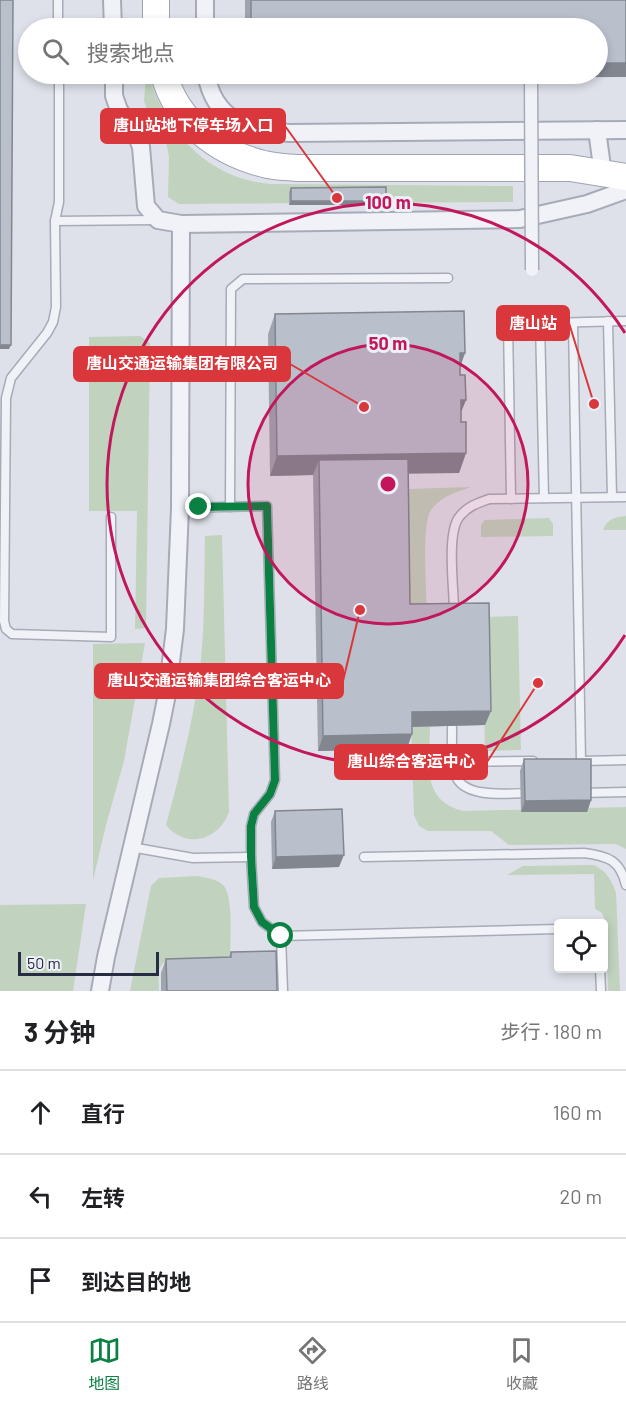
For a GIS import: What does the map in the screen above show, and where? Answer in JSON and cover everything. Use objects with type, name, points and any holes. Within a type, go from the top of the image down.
[{"type":"main road","points":[[156,0],[156,18]]},
{"type":"main road","points":[[168,84],[176,102],[188,120],[207,138],[234,155],[265,165],[297,168],[570,168],[614,176]]},
{"type":"street","points":[[112,0],[113,18]]},
{"type":"street","points":[[205,0],[205,18]]},
{"type":"street","points":[[114,84],[114,96],[141,147],[146,206],[159,220],[181,224],[520,219],[587,204],[626,190]]},
{"type":"street","points":[[208,84],[224,113],[240,123],[262,130],[289,133],[626,130]]},
{"type":"street","points":[[531,84],[532,270]]},
{"type":"street","points":[[597,130],[614,176]]},
{"type":"street","points":[[100,991],[131,847],[168,694],[177,598],[180,508],[181,224]]},
{"type":"lane","points":[[58,0],[58,18]]},
{"type":"lane","points":[[59,84],[60,202],[55,221],[56,307],[53,322],[47,333],[11,378],[6,398],[4,621],[6,629],[12,634],[111,636],[111,517]]},
{"type":"lane","points":[[55,221],[159,220]]},
{"type":"lane","points":[[230,507],[231,289],[243,279],[448,278]]},
{"type":"lane","points":[[608,321],[612,497]]},
{"type":"lane","points":[[511,499],[508,324],[626,321]]},
{"type":"lane","points":[[540,323],[544,498]]},
{"type":"lane","points":[[573,323],[581,761]]},
{"type":"lane","points":[[454,610],[453,534],[458,517],[471,506],[489,500],[626,497]]},
{"type":"lane","points":[[180,508],[267,506],[275,780],[270,794],[254,814],[251,826],[254,907],[262,922],[281,936],[554,929]]},
{"type":"lane","points":[[452,728],[456,777],[465,788],[479,793],[547,793]]},
{"type":"lane","points":[[570,761],[626,760]]},
{"type":"lane","points":[[453,762],[546,761]]},
{"type":"lane","points":[[569,793],[626,792]]},
{"type":"lane","points":[[131,847],[193,858],[251,856]]},
{"type":"lane","points":[[364,857],[584,853],[601,855],[615,861],[623,872],[626,885]]},
{"type":"lane","points":[[281,936],[283,991]]},
{"type":"lane","points":[[600,973],[601,991]]},
{"type":"green space","points":[[145,84],[151,84],[162,109],[183,139],[196,152],[226,172],[254,182],[513,186],[513,202],[179,204],[168,197],[169,157],[166,141],[149,115],[144,101]]},
{"type":"green space","points":[[140,336],[150,343],[146,628],[135,629],[137,511],[89,511],[89,337]]},
{"type":"green space","points":[[471,487],[444,498],[431,510],[425,545],[427,618],[409,618],[408,489]]},
{"type":"green space","points":[[626,516],[626,530],[603,530],[612,519]]},
{"type":"green space","points":[[549,518],[553,524],[553,536],[481,537],[481,525],[485,520]]},
{"type":"green space","points":[[222,535],[229,812],[224,822],[210,835],[192,839],[174,833],[166,825],[186,747],[200,669],[204,619],[205,536]]},
{"type":"green space","points":[[518,616],[521,750],[485,751],[482,617]]},
{"type":"green space","points":[[145,643],[124,761],[93,880],[93,644]]},
{"type":"green space","points":[[411,727],[430,727],[430,778],[440,798],[449,806],[463,811],[626,807],[626,849],[616,844],[509,845],[491,831],[428,831],[419,826],[414,815]]},
{"type":"green space","points":[[594,865],[608,876],[616,893],[620,991],[608,991],[608,919],[604,919],[602,913],[595,909],[594,874],[507,875],[523,866]]},
{"type":"green space","points":[[198,876],[219,882],[227,893],[231,933],[230,961],[163,963],[158,971],[159,991],[130,991],[151,886],[159,878]]},
{"type":"green space","points":[[86,904],[73,991],[0,991],[0,905]]},
{"type":"building","points":[[0,0],[13,0],[11,345],[0,345]]},
{"type":"building","points":[[251,0],[626,0],[626,63],[608,63],[608,18],[251,18]]},
{"type":"building","points":[[386,187],[386,201],[291,201],[291,188]]},
{"type":"building","points":[[464,311],[465,353],[460,353],[460,375],[465,375],[466,400],[461,400],[461,422],[466,422],[466,453],[277,456],[275,314]]},
{"type":"building","points":[[408,459],[410,604],[489,603],[491,711],[412,712],[412,734],[323,736],[319,460]]},
{"type":"building","points":[[524,759],[591,759],[591,800],[525,801]]},
{"type":"building","points":[[342,809],[344,855],[276,857],[275,811]]},
{"type":"building","points":[[276,951],[277,991],[167,991],[166,959],[231,957],[231,952]]},
{"type":"place","name":"唐山站地下停车场入口","points":[[337,198]]},
{"type":"place","name":"唐山站","points":[[594,404]]},
{"type":"place","name":"唐山交通运输集团有限公司","points":[[364,407]]},
{"type":"place","name":"唐山交通运输集团综合客运中心","points":[[360,610]]},
{"type":"place","name":"唐山综合客运中心","points":[[538,683]]},
{"type":"route","points":[[199,507],[267,506],[275,780],[270,794],[254,814],[251,826],[251,856],[254,907],[262,922],[281,936]]}]
